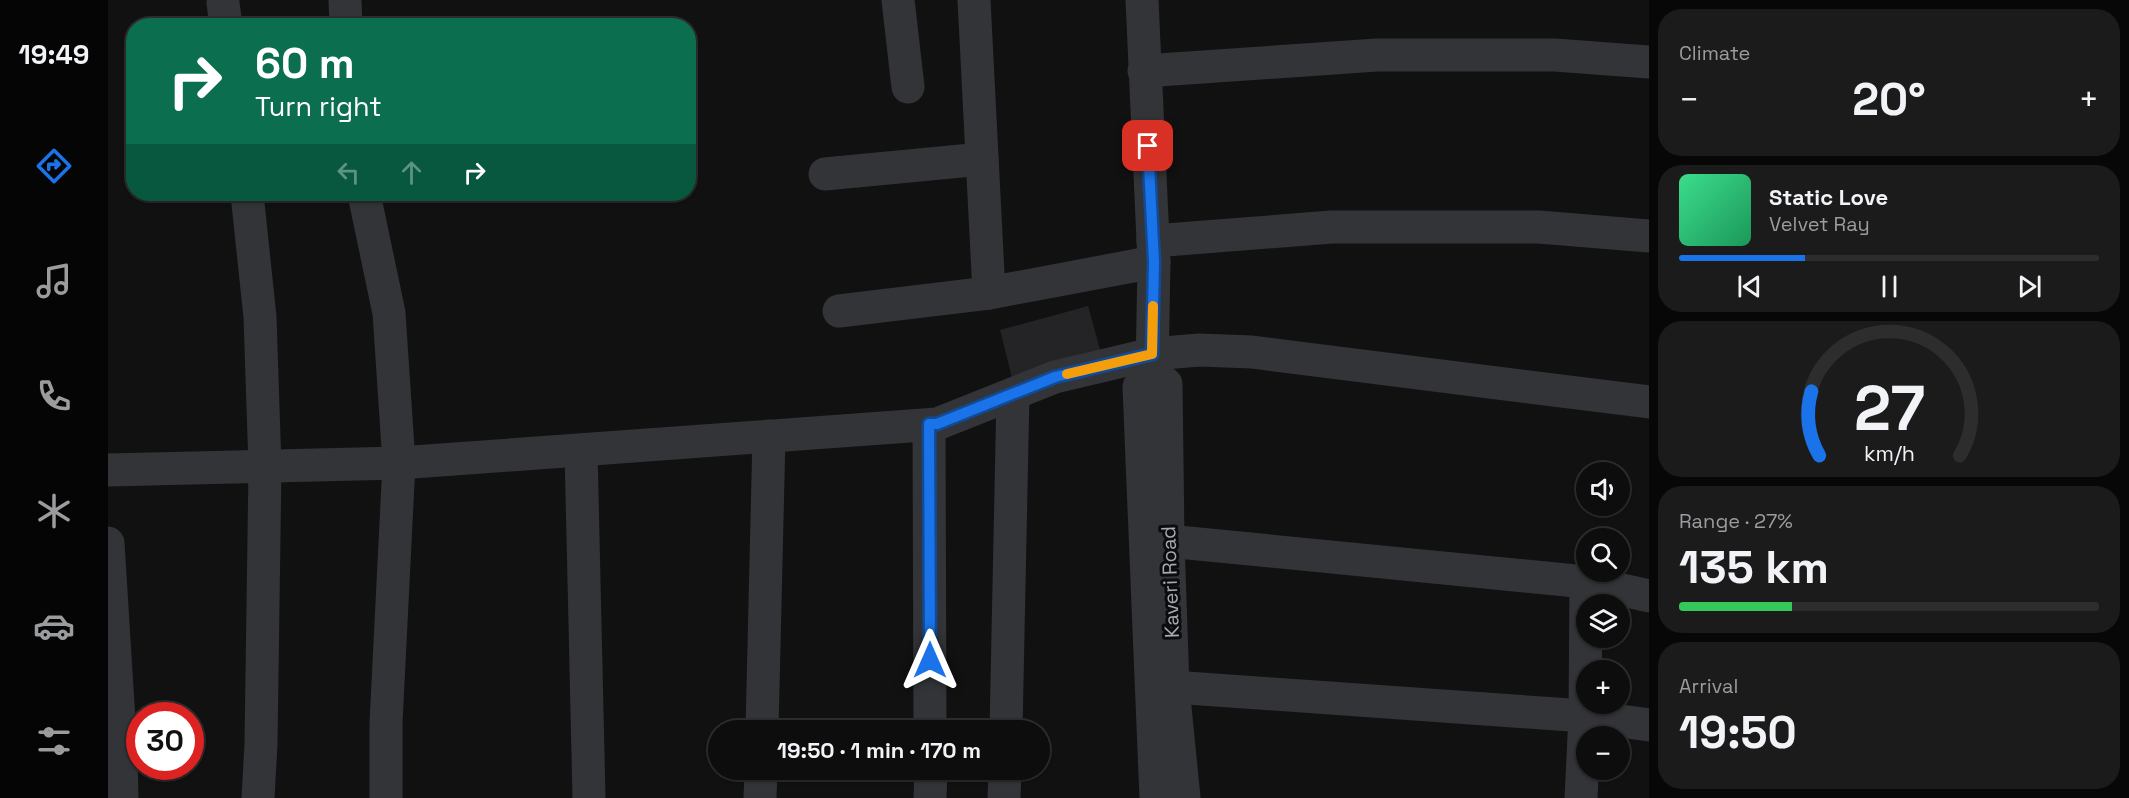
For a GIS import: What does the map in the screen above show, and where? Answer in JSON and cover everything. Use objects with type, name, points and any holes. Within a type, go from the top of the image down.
[{"type":"street","points":[[345,0],[346,18]]},
{"type":"street","points":[[898,0],[908,87]]},
{"type":"street","points":[[974,0],[989,293]]},
{"type":"street","name":"Kaveri Road","points":[[1142,0],[1154,251],[1152,363],[1139,387],[1156,798]]},
{"type":"street","points":[[1144,71],[1377,55],[1555,55],[1649,62]]},
{"type":"street","points":[[825,174],[982,159]]},
{"type":"street","points":[[248,201],[260,317],[265,467],[261,744],[258,798]]},
{"type":"street","points":[[365,201],[388,313],[399,463],[386,723],[386,798]]},
{"type":"street","points":[[839,311],[989,293],[1154,251],[1332,227],[1539,227],[1649,236]]},
{"type":"street","points":[[108,470],[399,463],[937,424],[1055,377],[1152,363],[1200,350],[1251,352],[1649,402]]},
{"type":"street","name":"Kaveri Road","points":[[1152,363],[1166,384],[1173,687],[1184,798]]},
{"type":"street","points":[[1006,720],[1013,394]]},
{"type":"street","points":[[929,424],[930,720]]},
{"type":"street","points":[[762,720],[769,436]]},
{"type":"street","points":[[581,450],[589,798]]},
{"type":"street","points":[[1168,541],[1576,581]]},
{"type":"street","points":[[108,543],[117,777]]},
{"type":"street","points":[[1581,798],[1585,716],[1586,582],[1649,596]]},
{"type":"street","points":[[1173,687],[1585,716],[1649,725]]},
{"type":"street","points":[[760,798],[761,780]]},
{"type":"street","points":[[930,798],[931,780]]},
{"type":"street","points":[[1004,798],[1005,780]]},
{"type":"building","points":[[1088,306],[1101,353],[1012,378],[1000,330]]},
{"type":"slow traffic","points":[[1067,374],[1152,354],[1153,306]]},
{"type":"route","points":[[930,660],[929,424],[937,424],[1055,377],[1152,354],[1154,262],[1148,146]]}]
